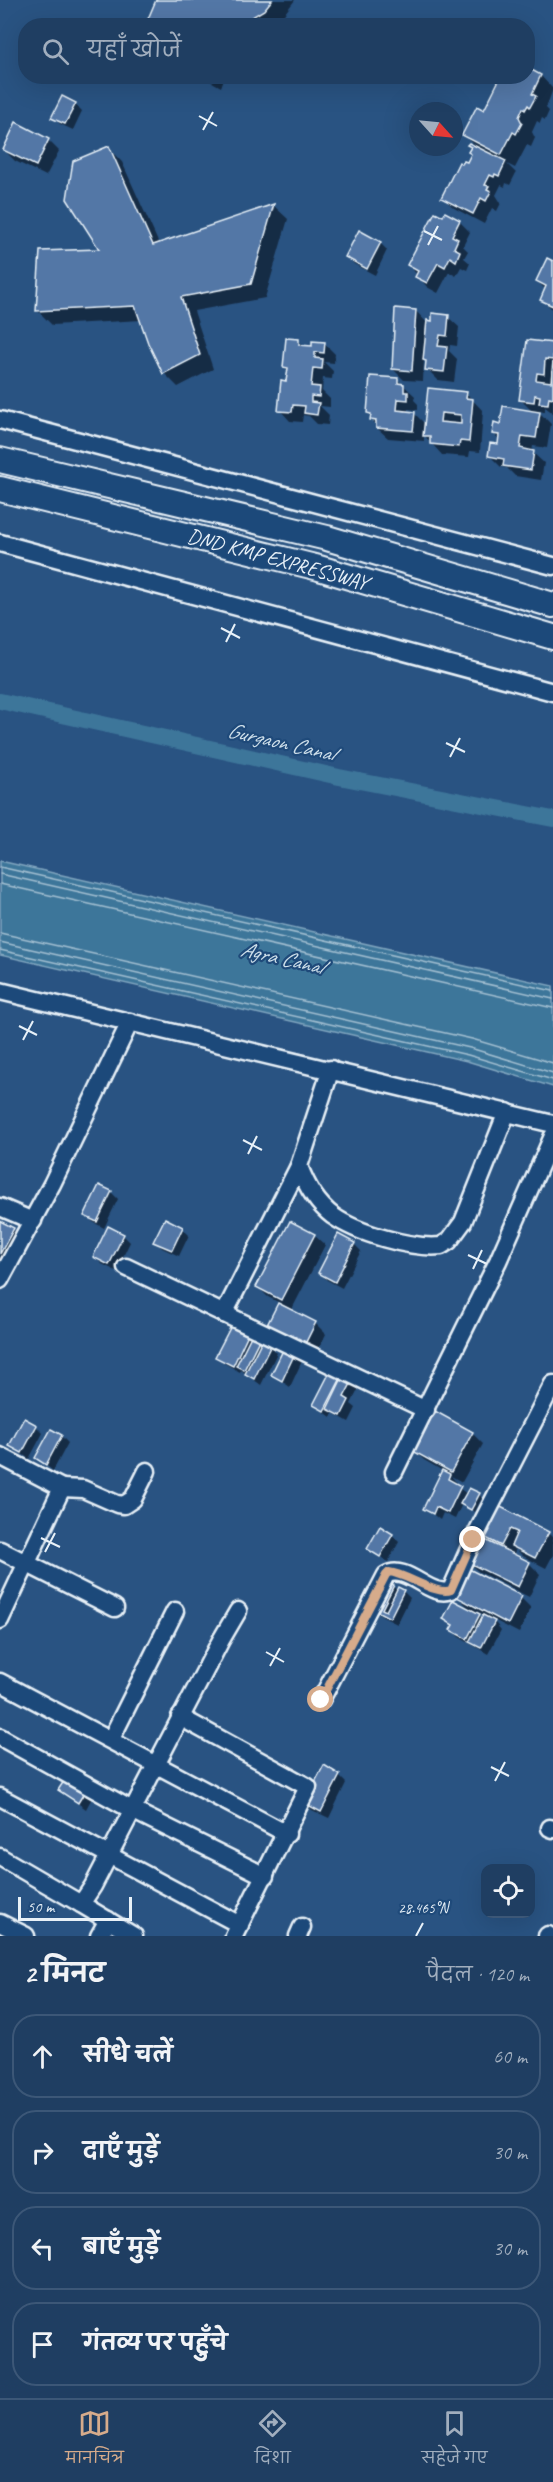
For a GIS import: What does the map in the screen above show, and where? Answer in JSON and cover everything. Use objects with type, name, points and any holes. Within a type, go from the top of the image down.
[{"type":"highway","name":"DND KMP EXPRESSWAY","points":[[0,460],[327,538],[553,605]]},
{"type":"highway","name":"DND KMP EXPRESSWAY","points":[[0,489],[319,568],[552,636]]},
{"type":"street","points":[[0,420],[553,566]]},
{"type":"street","points":[[0,543],[553,692]]},
{"type":"street","points":[[0,991],[553,1124]]},
{"type":"street","points":[[0,1280],[33,1221],[130,1022]]},
{"type":"street","points":[[224,1314],[299,1166],[331,1070]]},
{"type":"street","points":[[299,1166],[312,1193],[332,1215],[372,1234],[414,1244],[441,1246],[449,1241],[463,1222],[507,1112]]},
{"type":"street","points":[[394,1472],[498,1261],[553,1136]]},
{"type":"street","points":[[0,1208],[33,1221]]},
{"type":"street","points":[[126,1267],[426,1410]]},
{"type":"street","points":[[321,1700],[389,1572],[406,1575],[436,1590],[447,1592],[451,1590],[473,1540],[553,1384]]},
{"type":"street","points":[[0,1456],[62,1488],[83,1489],[124,1505],[133,1499],[147,1471]]},
{"type":"street","points":[[0,1620],[62,1488]]},
{"type":"street","points":[[0,1550],[115,1608]]},
{"type":"street","points":[[111,1740],[175,1611]]},
{"type":"street","points":[[81,1904],[93,1886],[238,1611]]},
{"type":"street","points":[[0,1682],[286,1834]]},
{"type":"street","points":[[0,1797],[237,1930],[308,1787],[180,1718]]},
{"type":"street","points":[[0,1737],[132,1810],[265,1876]]},
{"type":"street","points":[[0,1857],[134,1936]]},
{"type":"street","points":[[99,1936],[108,1920]]},
{"type":"street","points":[[0,1923],[26,1936]]},
{"type":"water","name":"Agra Canal","points":[[0,861],[553,986],[553,1087],[467,1061],[0,955]]},
{"type":"building","points":[[156,0],[272,0],[264,10],[250,18],[148,18]]},
{"type":"building","points":[[535,72],[541,75],[532,94],[536,96],[530,107],[528,105],[525,110],[523,108],[519,117],[522,123],[516,134],[513,132],[501,155],[463,136],[477,106],[484,110],[497,84],[535,84]]},
{"type":"building","points":[[62,96],[76,103],[65,124],[51,118]]},
{"type":"building","points":[[16,122],[49,139],[36,166],[3,150]]},
{"type":"building","points":[[469,143],[506,161],[499,176],[490,175],[485,185],[489,186],[487,189],[491,191],[486,201],[481,198],[473,214],[441,198],[459,162],[462,164],[464,161],[467,162],[471,154],[468,152],[471,147],[467,145]]},
{"type":"building","points":[[109,146],[153,245],[274,204],[251,284],[181,297],[200,355],[163,374],[148,343],[135,306],[36,311],[40,251],[99,249],[67,199],[73,161]]},
{"type":"building","points":[[435,212],[443,216],[445,212],[460,220],[452,236],[458,239],[454,248],[460,251],[456,261],[450,257],[445,267],[438,263],[427,283],[415,277],[418,271],[407,265]]},
{"type":"building","points":[[359,230],[381,242],[367,269],[345,257]]},
{"type":"building","points":[[547,258],[553,261],[553,306],[540,300],[546,286],[536,281]]},
{"type":"building","points":[[395,308],[416,310],[412,371],[392,369]]},
{"type":"building","points":[[432,313],[449,315],[447,336],[440,335],[438,346],[447,347],[444,372],[425,370],[426,361],[423,360],[427,320],[432,321]]},
{"type":"building","points":[[286,338],[299,339],[299,345],[312,346],[312,341],[325,342],[324,353],[315,352],[315,358],[323,359],[322,369],[313,368],[311,386],[320,387],[319,397],[311,396],[311,402],[319,403],[317,415],[304,413],[305,406],[293,405],[292,412],[278,411],[281,380],[286,381],[288,368],[283,367]]},
{"type":"building","points":[[527,340],[553,343],[553,360],[545,359],[544,374],[537,373],[536,380],[551,382],[553,361],[553,398],[549,397],[548,404],[539,403],[540,396],[535,395],[534,402],[519,400]]},
{"type":"building","points":[[370,376],[398,378],[398,383],[404,384],[404,392],[408,392],[408,400],[398,399],[397,410],[415,412],[413,431],[376,428],[376,421],[370,420],[371,414],[367,413]]},
{"type":"building","points":[[428,388],[467,392],[466,398],[473,399],[469,442],[460,441],[459,447],[430,444],[430,436],[423,436]],"holes":[[[441,413],[461,415],[461,424],[440,422]]]},
{"type":"building","points":[[503,406],[540,412],[536,438],[522,436],[520,448],[534,451],[531,470],[503,466],[504,459],[488,456],[490,443],[498,444],[499,435],[492,434],[494,422],[500,424]]},
{"type":"building","points":[[99,1185],[112,1191],[97,1222],[84,1216]]},
{"type":"building","points":[[165,1218],[183,1227],[172,1250],[153,1242]]},
{"type":"building","points":[[0,1221],[14,1228],[0,1254]]},
{"type":"building","points":[[290,1221],[315,1234],[281,1300],[256,1287]]},
{"type":"building","points":[[108,1226],[124,1234],[109,1265],[93,1257]]},
{"type":"building","points":[[338,1234],[355,1243],[335,1282],[318,1273]]},
{"type":"building","points":[[278,1303],[316,1322],[304,1346],[266,1327]]},
{"type":"building","points":[[231,1326],[248,1334],[233,1366],[215,1357]]},
{"type":"building","points":[[251,1336],[259,1340],[244,1370],[236,1366]]},
{"type":"building","points":[[262,1340],[271,1345],[254,1379],[245,1374]]},
{"type":"building","points":[[285,1346],[296,1351],[282,1381],[271,1375]]},
{"type":"building","points":[[332,1368],[343,1374],[324,1411],[313,1405]]},
{"type":"building","points":[[343,1376],[353,1380],[344,1397],[349,1400],[341,1416],[327,1409]]},
{"type":"building","points":[[433,1410],[473,1432],[451,1472],[411,1450]]},
{"type":"building","points":[[24,1418],[37,1425],[22,1453],[9,1446]]},
{"type":"building","points":[[51,1429],[62,1435],[46,1465],[35,1458]]},
{"type":"building","points":[[442,1470],[450,1474],[448,1479],[461,1486],[448,1513],[436,1507],[433,1514],[423,1509]]},
{"type":"building","points":[[469,1488],[480,1493],[471,1510],[460,1504]]},
{"type":"building","points":[[493,1503],[549,1532],[535,1558],[511,1546],[517,1532],[510,1529],[501,1546],[486,1538],[490,1530],[481,1526]]},
{"type":"building","points":[[380,1526],[393,1534],[380,1557],[367,1549]]},
{"type":"building","points":[[479,1537],[530,1562],[518,1587],[467,1562]]},
{"type":"building","points":[[469,1569],[522,1596],[508,1624],[455,1596]]},
{"type":"building","points":[[386,1581],[394,1585],[382,1609],[386,1611],[398,1587],[404,1590],[390,1618],[373,1609]]},
{"type":"building","points":[[453,1600],[480,1614],[467,1639],[450,1630],[453,1625],[443,1619]]},
{"type":"building","points":[[483,1615],[495,1621],[481,1648],[469,1642]]},
{"type":"building","points":[[324,1765],[340,1775],[321,1812],[304,1803]]},
{"type":"building","points":[[66,1778],[87,1788],[78,1803],[58,1790]]},
{"type":"waterway","name":"Gurgaon Canal","points":[[0,701],[339,777],[553,819]]},
{"type":"route","points":[[321,1700],[386,1575],[389,1572],[406,1575],[436,1590],[447,1592],[451,1590],[473,1540]]}]
